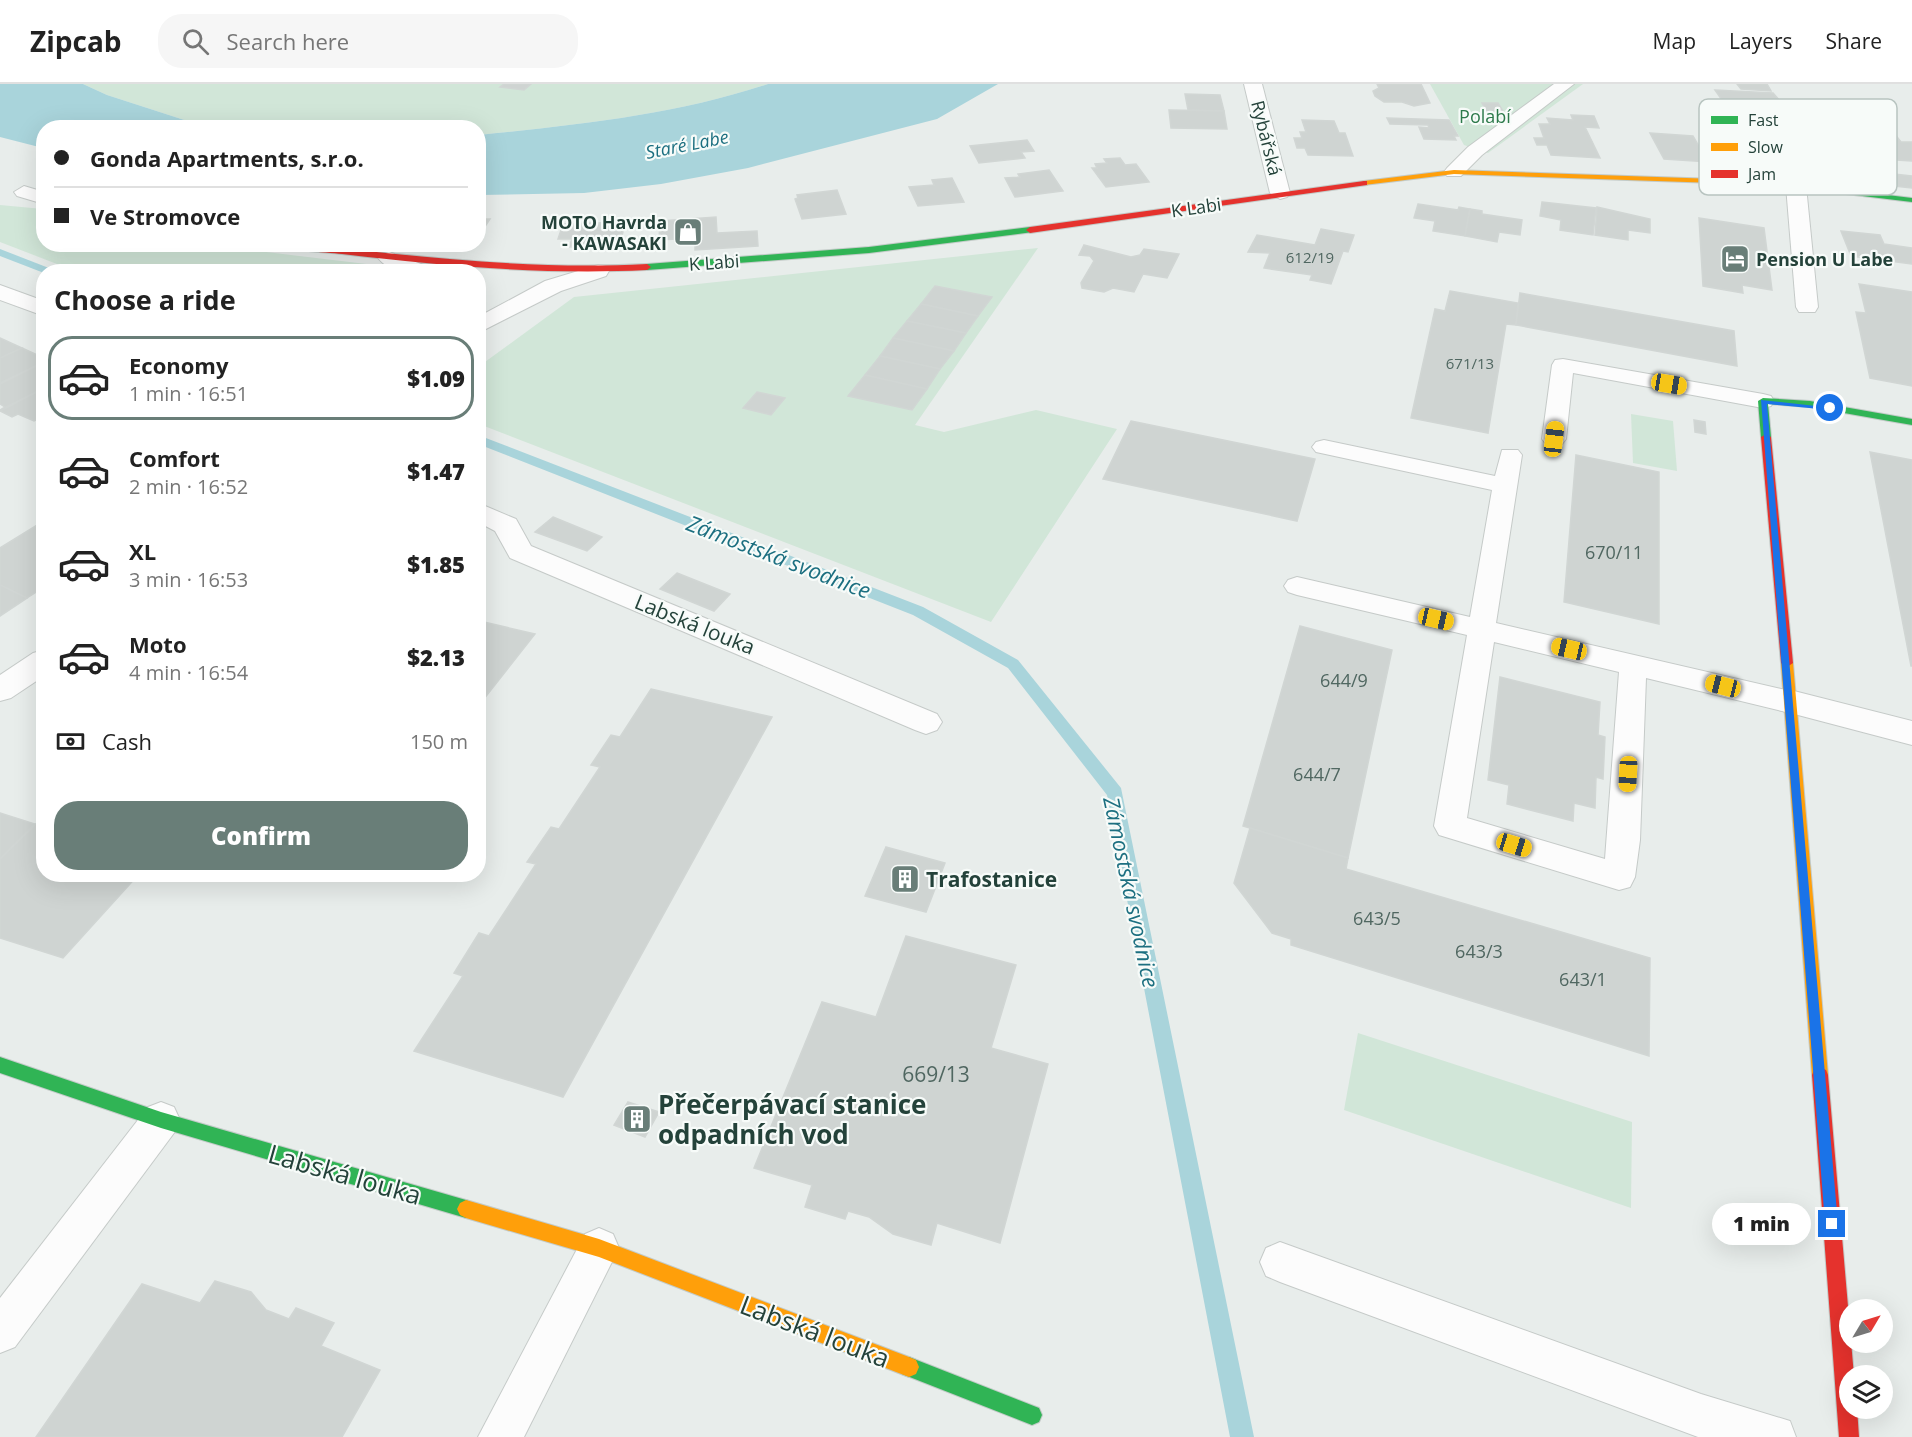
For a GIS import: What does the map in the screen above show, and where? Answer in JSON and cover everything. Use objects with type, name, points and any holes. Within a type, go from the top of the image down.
[{"type":"street","name":"Rybářská","points":[[1253,84],[1280,193]]},
{"type":"street","points":[[1454,172],[1474,151],[1564,84]]},
{"type":"street","name":"K Labi","points":[[486,266],[598,271],[869,250],[1082,223],[1280,193],[1454,172],[1699,179]]},
{"type":"street","points":[[24,192],[36,196]]},
{"type":"street","points":[[1797,195],[1807,307]]},
{"type":"street","name":"K Labi","points":[[1871,195],[1912,200]]},
{"type":"street","name":"K Labi","points":[[341,252],[462,264]]},
{"type":"street","name":"K Labi","points":[[389,258],[403,264]]},
{"type":"street","name":"K Labi","points":[[486,322],[553,286],[598,271]]},
{"type":"street","points":[[0,292],[36,306]]},
{"type":"street","points":[[1849,1437],[1790,702],[1763,402],[1809,404],[1912,422]]},
{"type":"street","name":"Labská louka","points":[[486,515],[506,525],[520,552],[926,722]]},
{"type":"street","points":[[0,690],[36,666]]},
{"type":"street","points":[[1790,702],[1912,733]]},
{"type":"street","name":"Labská louka","points":[[0,1065],[161,1120],[599,1248],[1032,1414]]},
{"type":"lane","points":[[1554,439],[1563,365],[1763,402]]},
{"type":"lane","points":[[1324,447],[1504,484]]},
{"type":"lane","points":[[1510,455],[1450,826],[1619,877],[1624,840],[1633,663]]},
{"type":"lane","points":[[1297,586],[1633,663],[1790,702]]},
{"type":"lane","points":[[0,1332],[161,1120]]},
{"type":"lane","points":[[500,1437],[599,1248]]},
{"type":"lane","points":[[1280,1262],[1701,1416],[1747,1432],[1774,1437]]},
{"type":"green space","points":[[83,84],[768,84],[733,95],[661,111],[589,123],[486,134],[486,120],[184,120],[107,95]]},
{"type":"green space","name":"Polabí","points":[[1430,84],[1583,84],[1488,153],[1464,145]]},
{"type":"green space","points":[[0,205],[36,208],[36,252],[266,252],[366,264],[57,264],[0,242]]},
{"type":"green space","points":[[1038,248],[915,425],[944,432],[1036,410],[1117,429],[991,622],[486,427],[486,361],[574,297]]},
{"type":"green space","points":[[1631,414],[1673,421],[1677,471],[1633,463]]},
{"type":"green space","points":[[1358,1033],[1632,1122],[1631,1208],[1344,1110]]},
{"type":"water","points":[[0,84],[83,84],[107,95],[184,120],[36,120],[36,146],[0,137]]},
{"type":"water","name":"Staré Labe","points":[[768,84],[998,84],[937,119],[748,168],[661,184],[584,193],[486,195],[486,134],[589,123],[697,104]]},
{"type":"building","points":[[504,84],[531,84],[524,90],[500,87]]},
{"type":"building","points":[[1377,84],[1421,84],[1430,103],[1414,106],[1402,102],[1384,102],[1375,96],[1373,91],[1379,88]]},
{"type":"building","points":[[1737,84],[1767,84],[1771,91],[1741,89]]},
{"type":"building","points":[[1715,90],[1773,93],[1778,99],[1721,99]]},
{"type":"building","points":[[1185,94],[1220,95],[1224,111],[1188,110]]},
{"type":"building","points":[[1482,103],[1498,103],[1506,116],[1489,116]]},
{"type":"building","points":[[1169,110],[1224,111],[1227,129],[1171,128]]},
{"type":"building","points":[[1571,115],[1594,116],[1599,128],[1585,127],[1600,158],[1551,155],[1547,145],[1537,145],[1534,138],[1544,138],[1539,124],[1550,124],[1547,118],[1573,120]]},
{"type":"building","points":[[1387,118],[1449,120],[1458,136],[1454,136],[1456,140],[1424,139],[1419,127],[1429,128],[1428,125],[1390,124]]},
{"type":"building","points":[[1302,120],[1334,121],[1339,133],[1345,133],[1353,156],[1308,155],[1305,148],[1297,148],[1294,138],[1302,138],[1300,132],[1306,132]]},
{"type":"building","points":[[1650,133],[1693,136],[1699,146],[1699,161],[1664,159]]},
{"type":"building","points":[[1897,137],[1901,142],[1912,142],[1912,161],[1897,160]]},
{"type":"building","points":[[1027,140],[1034,151],[1021,152],[1025,158],[979,163],[970,146]]},
{"type":"building","points":[[1120,158],[1125,165],[1136,164],[1149,182],[1106,187],[1092,168],[1097,168],[1095,164],[1107,163],[1104,159]]},
{"type":"building","points":[[1049,170],[1063,191],[1015,197],[1005,178],[1020,177],[1018,174]]},
{"type":"building","points":[[1897,174],[1912,176],[1912,188],[1897,186]]},
{"type":"building","points":[[952,178],[964,202],[918,206],[909,187],[934,185],[932,180]]},
{"type":"building","points":[[837,190],[846,214],[802,219],[795,199],[798,198],[797,195]]},
{"type":"building","points":[[1542,202],[1596,208],[1593,235],[1560,230],[1561,220],[1540,216]]},
{"type":"building","points":[[1418,204],[1458,210],[1459,207],[1470,209],[1465,236],[1433,231],[1435,221],[1414,218]]},
{"type":"building","points":[[1597,207],[1650,219],[1650,233],[1628,230],[1628,240],[1595,235]]},
{"type":"building","points":[[1470,209],[1482,211],[1482,214],[1522,220],[1520,235],[1499,232],[1497,242],[1465,236]]},
{"type":"building","name":"MOTO Havrda - KAWASAKI","points":[[716,217],[717,233],[757,231],[758,246],[695,250],[695,238],[659,240],[660,221]]},
{"type":"building","points":[[1699,218],[1764,228],[1772,290],[1742,285],[1743,293],[1703,286]]},
{"type":"building","points":[[626,222],[619,245],[569,247],[572,239],[558,239],[563,224]]},
{"type":"building","points":[[1321,229],[1354,235],[1348,252],[1343,251],[1331,284],[1310,280],[1312,275],[1264,268],[1270,253],[1248,252],[1257,235],[1315,245]]},
{"type":"building","points":[[1841,231],[1880,235],[1884,244],[1912,248],[1912,264],[1851,256]]},
{"type":"building","points":[[1084,245],[1131,257],[1140,255],[1144,249],[1179,254],[1167,278],[1143,274],[1134,292],[1113,288],[1104,292],[1082,288],[1081,283],[1094,261],[1090,256],[1079,255]]},
{"type":"building","points":[[1859,284],[1912,292],[1912,386],[1870,378],[1856,312],[1866,313]]},
{"type":"building","points":[[935,286],[992,297],[978,316],[921,304]]},
{"type":"building","points":[[1450,291],[1518,303],[1516,325],[1506,324],[1488,433],[1411,418],[1435,309],[1445,311]]},
{"type":"building","points":[[1520,293],[1734,331],[1737,366],[1516,325]]},
{"type":"building","points":[[921,304],[978,316],[966,333],[907,321]]},
{"type":"building","points":[[907,321],[966,333],[954,351],[893,338]]},
{"type":"building","points":[[0,338],[22,348],[0,358]]},
{"type":"building","points":[[893,338],[954,351],[940,369],[880,356]]},
{"type":"building","points":[[22,348],[36,354],[36,366],[0,383],[0,358]]},
{"type":"building","points":[[880,356],[940,369],[927,389],[865,375]]},
{"type":"building","points":[[36,366],[36,392],[0,410],[5,407],[0,404],[0,384]]},
{"type":"building","points":[[865,375],[927,389],[912,410],[848,396]]},
{"type":"building","points":[[36,392],[36,420],[18,414],[12,417],[0,411]]},
{"type":"building","points":[[757,392],[785,398],[771,415],[743,408]]},
{"type":"building","points":[[1694,420],[1705,422],[1706,434],[1695,432]]},
{"type":"building","points":[[1131,421],[1315,459],[1297,521],[1103,479]]},
{"type":"building","points":[[1870,452],[1912,460],[1912,666],[1911,666]]},
{"type":"building","points":[[1576,455],[1659,472],[1659,624],[1564,602]]},
{"type":"building","points":[[553,517],[602,537],[587,551],[535,532]]},
{"type":"building","points":[[36,526],[36,592],[27,598],[0,585],[0,548]]},
{"type":"building","points":[[677,573],[730,594],[714,611],[660,589]]},
{"type":"building","points":[[0,585],[27,598],[0,616]]},
{"type":"building","points":[[486,622],[535,634],[486,696]]},
{"type":"building","points":[[1300,626],[1392,650],[1348,858],[1243,826]]},
{"type":"building","points":[[1500,677],[1600,702],[1598,735],[1605,737],[1603,779],[1596,777],[1595,808],[1574,803],[1573,821],[1507,804],[1509,785],[1488,780]]},
{"type":"building","points":[[651,689],[772,717],[563,1097],[414,1051],[463,976],[454,973],[479,933],[489,936],[536,864],[527,862],[551,827],[559,829],[600,767],[591,765],[611,735],[620,737]]},
{"type":"building","points":[[0,813],[35,824],[0,859]]},
{"type":"building","points":[[36,824],[36,882],[132,882],[63,958],[0,938],[0,859]]},
{"type":"building","points":[[1250,828],[1348,858],[1346,869],[1650,958],[1649,1056],[1291,945],[1291,939],[1272,933],[1234,883]]},
{"type":"building","name":"Trafostanice","points":[[886,847],[945,863],[926,912],[865,896]]},
{"type":"building","points":[[906,936],[1016,965],[991,1048],[1048,1064],[1000,1243],[937,1223],[931,1245],[893,1234],[869,1217],[848,1211],[845,1219],[805,1207],[812,1185],[754,1168],[822,1002],[876,1017]]},
{"type":"building","name":"Přečerpávací stanice odpadních vod","points":[[628,1102],[659,1112],[645,1137],[614,1125]]},
{"type":"building","points":[[215,1281],[251,1292],[266,1310],[289,1319],[296,1308],[334,1323],[321,1346],[380,1370],[342,1437],[36,1437],[142,1284],[200,1303]]},
{"type":"waterway","name":"Zámostská svodnice","points":[[0,252],[36,266]]},
{"type":"waterway","name":"Zámostská svodnice","points":[[486,442],[918,611],[1013,664],[1115,793],[1242,1437]]},
{"type":"traffic: fast","points":[[1871,195],[1912,200]]},
{"type":"traffic: fast","points":[[647,267],[869,250],[1030,230]]},
{"type":"traffic: fast","points":[[1766,437],[1763,401],[1810,404],[1912,422]]},
{"type":"traffic: fast","points":[[0,1065],[161,1120],[466,1209]]},
{"type":"traffic: fast","points":[[909,1367],[1032,1415]]},
{"type":"traffic: slow","points":[[1364,183],[1454,172],[1699,180]]},
{"type":"traffic: slow","points":[[1787,663],[1820,1075]]},
{"type":"traffic: slow","points":[[466,1209],[599,1248],[909,1367]]},
{"type":"traffic: jam","points":[[1030,230],[1364,183]]},
{"type":"traffic: jam","points":[[347,252],[462,264]]},
{"type":"traffic: jam","points":[[486,266],[555,269],[647,267]]},
{"type":"traffic: jam","points":[[1766,437],[1787,663]]},
{"type":"traffic: jam","points":[[1820,1075],[1849,1437]]},
{"type":"place","name":"MOTO Havrda - KAWASAKI","points":[[688,232]]},
{"type":"place","name":"Pension U Labe","points":[[1735,259]]},
{"type":"place","name":"Trafostanice","points":[[905,879]]},
{"type":"place","name":"Přečerpávací stanice odpadních vod","points":[[637,1119]]},
{"type":"route","points":[[1830,408],[1809,404],[1763,402],[1790,702],[1832,1224]]}]
